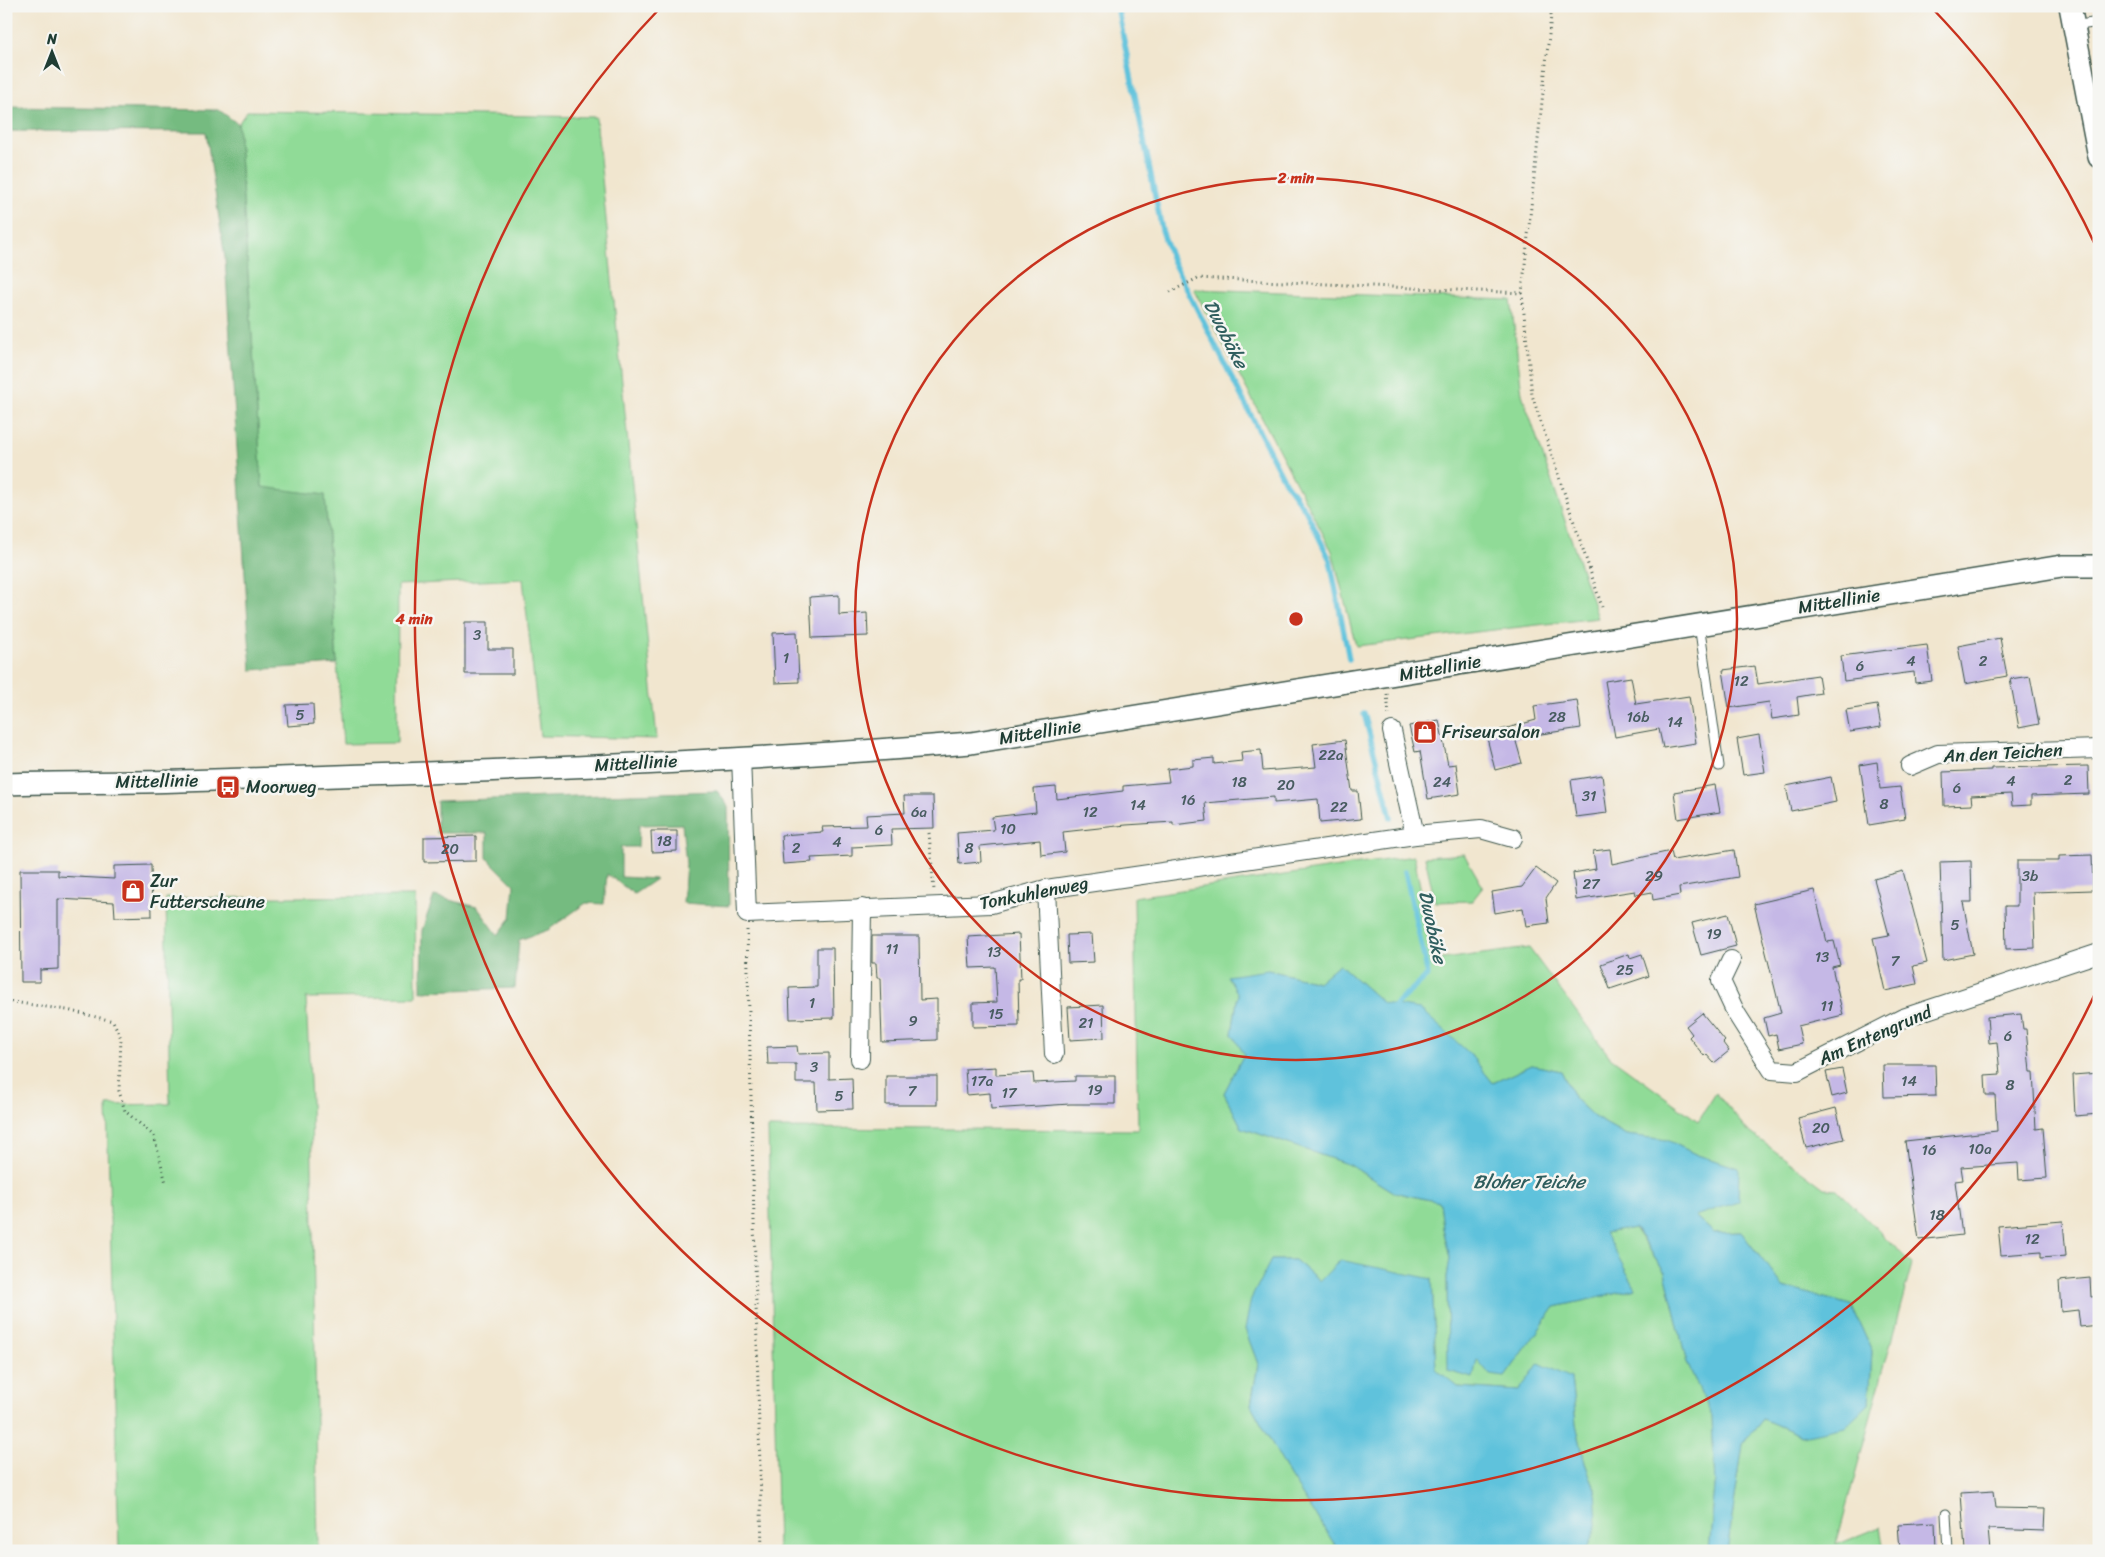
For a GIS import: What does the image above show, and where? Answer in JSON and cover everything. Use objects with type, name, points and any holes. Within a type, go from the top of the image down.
[{"type":"street","points":[[2071,16],[2099,157]]},
{"type":"street","name":"Mittellinie","points":[[2062,566],[2099,553]]},
{"type":"street","name":"Mittellinie","points":[[6,784],[472,770],[871,751],[971,743],[2062,566],[2099,566]]},
{"type":"street","points":[[1392,731],[1415,835]]},
{"type":"street","name":"An den Teichen","points":[[1910,766],[1938,754],[2099,749]]},
{"type":"street","points":[[741,757],[747,914]]},
{"type":"street","name":"Tonkuhlenweg","points":[[747,914],[991,904],[1046,889],[1415,835],[1481,829],[1513,838]]},
{"type":"street","points":[[1046,889],[1054,1054]]},
{"type":"street","points":[[860,1059],[862,908]]},
{"type":"street","name":"Am Entengrund","points":[[1731,960],[1721,981],[1736,1013],[1772,1070],[1797,1072],[1903,1018],[2099,953]]},
{"type":"lane","points":[[2071,16],[2099,22]]},
{"type":"lane","points":[[1699,624],[1719,766]]},
{"type":"lane","points":[[1946,1514],[1948,1551]]},
{"type":"path","points":[[1552,6],[1522,293],[1532,395],[1602,607]]},
{"type":"path","points":[[1170,292],[1198,278],[1522,293]]},
{"type":"path","points":[[1387,691],[1392,731]]},
{"type":"path","points":[[929,833],[935,906]]},
{"type":"path","points":[[747,914],[762,1551]]},
{"type":"path","points":[[6,1001],[67,1010],[113,1021],[122,1038],[118,1090],[125,1111],[154,1136],[166,1183]]},
{"type":"green space","points":[[6,107],[219,110],[238,124],[262,487],[325,495],[337,664],[251,670],[225,258],[206,132],[6,131]]},
{"type":"green space","points":[[247,111],[596,117],[657,739],[540,736],[523,579],[398,585],[397,743],[343,744],[325,495],[262,488],[238,124]]},
{"type":"green space","points":[[1194,289],[1511,300],[1522,394],[1598,618],[1356,646],[1332,551]]},
{"type":"green space","points":[[717,791],[728,806],[729,906],[683,903],[686,864],[682,824],[639,825],[638,847],[621,847],[621,877],[656,879],[634,894],[607,874],[604,904],[586,903],[548,930],[519,940],[515,988],[421,991],[422,930],[434,896],[477,907],[498,935],[511,918],[514,885],[487,858],[487,833],[437,833],[437,801]]},
{"type":"green space","points":[[1464,854],[1483,887],[1472,901],[1435,902],[1425,857]]},
{"type":"green space","points":[[1414,856],[1435,960],[1529,948],[1610,1057],[1698,1121],[1716,1093],[1747,1130],[1824,1188],[1837,1189],[1912,1264],[1836,1545],[1880,1527],[1884,1551],[1727,1551],[1743,1444],[1763,1419],[1802,1436],[1869,1404],[1872,1351],[1851,1305],[1783,1287],[1741,1232],[1714,1233],[1695,1216],[1739,1168],[1697,1155],[1667,1140],[1626,1135],[1594,1117],[1575,1099],[1561,1071],[1532,1065],[1493,1083],[1469,1053],[1383,1003],[1339,964],[1318,982],[1268,970],[1238,994],[1232,1034],[1245,1054],[1224,1093],[1242,1128],[1350,1165],[1393,1192],[1440,1202],[1443,1228],[1450,1258],[1447,1277],[1448,1344],[1472,1378],[1476,1359],[1505,1377],[1555,1307],[1636,1289],[1604,1233],[1634,1228],[1665,1272],[1687,1363],[1712,1416],[1715,1486],[1709,1551],[1586,1551],[1596,1525],[1595,1489],[1585,1463],[1576,1424],[1571,1378],[1519,1391],[1458,1387],[1436,1370],[1432,1279],[1320,1281],[1295,1260],[1271,1260],[1245,1329],[1258,1364],[1251,1405],[1290,1476],[1339,1551],[778,1551],[768,1128],[1138,1130],[1134,897]]},
{"type":"green space","points":[[415,896],[416,997],[306,998],[311,1102],[318,1551],[119,1551],[107,1105],[170,1104],[166,898]]},
{"type":"water","name":"Bloher Teiche","points":[[1339,964],[1383,1003],[1420,1009],[1469,1053],[1493,1083],[1532,1065],[1561,1071],[1575,1099],[1594,1117],[1626,1135],[1667,1140],[1697,1155],[1739,1168],[1738,1202],[1695,1216],[1714,1233],[1741,1232],[1783,1287],[1851,1305],[1872,1351],[1869,1404],[1845,1427],[1802,1436],[1763,1419],[1743,1444],[1727,1551],[1709,1551],[1715,1486],[1712,1416],[1687,1363],[1665,1272],[1635,1228],[1605,1233],[1636,1289],[1555,1307],[1505,1377],[1490,1375],[1477,1359],[1473,1378],[1448,1371],[1447,1277],[1450,1258],[1443,1228],[1440,1202],[1393,1192],[1350,1165],[1242,1128],[1224,1093],[1244,1054],[1232,1034],[1238,994],[1227,976],[1268,970],[1318,982]]},
{"type":"water","points":[[1271,1260],[1295,1260],[1320,1281],[1340,1260],[1432,1279],[1436,1369],[1458,1387],[1519,1391],[1539,1363],[1571,1378],[1576,1424],[1585,1463],[1595,1489],[1597,1525],[1586,1551],[1339,1551],[1290,1476],[1251,1405],[1258,1364],[1245,1329],[1251,1299]]},
{"type":"building","points":[[839,595],[839,615],[867,613],[868,636],[812,638],[810,597]]},
{"type":"building","points":[[465,622],[488,622],[488,649],[513,649],[513,674],[465,674]]},
{"type":"building","points":[[797,632],[799,682],[775,683],[773,633]]},
{"type":"building","points":[[2000,638],[2007,676],[1965,684],[1958,646]]},
{"type":"building","points":[[1927,645],[1932,681],[1915,683],[1914,672],[1844,681],[1841,656]]},
{"type":"building","points":[[1755,666],[1758,684],[1818,675],[1821,693],[1797,697],[1799,715],[1772,719],[1769,702],[1729,708],[1723,670]]},
{"type":"building","points":[[2030,676],[2039,724],[2019,728],[2010,679]]},
{"type":"building","points":[[1631,677],[1636,704],[1689,696],[1696,743],[1663,748],[1659,729],[1615,737],[1605,681]]},
{"type":"building","points":[[1577,700],[1581,728],[1515,738],[1522,763],[1495,770],[1486,734],[1536,720],[1534,706]]},
{"type":"building","points":[[313,704],[314,724],[288,726],[286,705]]},
{"type":"building","points":[[1877,705],[1881,727],[1850,732],[1846,710]]},
{"type":"building","points":[[1439,720],[1448,765],[1456,764],[1460,794],[1428,799],[1420,751],[1415,752],[1409,726]]},
{"type":"building","points":[[1759,735],[1765,772],[1743,775],[1737,739]]},
{"type":"building","points":[[1345,740],[1352,791],[1358,791],[1361,819],[1320,823],[1318,799],[1274,803],[1274,797],[1205,803],[1207,821],[1173,825],[1173,822],[1126,825],[1063,832],[1065,852],[1041,855],[1040,840],[980,846],[981,862],[959,864],[957,833],[994,830],[992,817],[1036,812],[1034,789],[1056,787],[1057,799],[1123,791],[1123,786],[1169,782],[1167,769],[1193,766],[1193,760],[1214,758],[1214,764],[1242,761],[1241,752],[1261,750],[1263,771],[1316,767],[1313,744]]},
{"type":"building","points":[[1877,762],[1880,789],[1900,787],[1905,819],[1869,825],[1860,765]]},
{"type":"building","points":[[2088,766],[2089,794],[2031,796],[2031,805],[2012,806],[2011,794],[1971,796],[1972,805],[1944,806],[1943,772],[1991,770],[1991,768]]},
{"type":"building","points":[[1602,775],[1607,813],[1576,817],[1571,780]]},
{"type":"building","points":[[1831,777],[1836,802],[1791,811],[1786,786]]},
{"type":"building","points":[[1715,785],[1720,812],[1678,819],[1674,792]]},
{"type":"building","points":[[904,796],[933,796],[934,828],[891,829],[892,845],[852,847],[852,856],[811,858],[812,862],[783,864],[781,835],[823,832],[822,827],[867,826],[866,815],[905,813]]},
{"type":"building","points":[[651,831],[677,831],[677,851],[652,852]]},
{"type":"building","points":[[476,836],[476,861],[424,862],[424,837]]},
{"type":"building","points":[[1610,849],[1612,864],[1671,851],[1673,860],[1734,850],[1738,877],[1679,887],[1680,895],[1653,900],[1652,892],[1636,895],[1635,891],[1576,900],[1573,873],[1596,869],[1593,851]]},
{"type":"building","points":[[2092,855],[2093,890],[2033,892],[2035,948],[2006,949],[2005,906],[2017,906],[2017,861],[2059,861],[2059,856]]},
{"type":"building","points":[[1971,861],[1972,902],[1963,902],[1973,954],[1943,960],[1940,862]]},
{"type":"building","points":[[151,865],[152,916],[115,917],[114,902],[58,899],[58,969],[40,970],[40,982],[21,982],[20,870],[58,870],[58,876],[114,879],[114,866]]},
{"type":"building","points":[[1536,868],[1556,883],[1546,898],[1549,923],[1526,926],[1523,908],[1495,913],[1492,892],[1522,887]]},
{"type":"building","points":[[1903,871],[1927,963],[1913,966],[1917,984],[1885,991],[1873,938],[1889,935],[1874,879]]},
{"type":"building","points":[[1814,890],[1827,942],[1834,941],[1840,965],[1832,967],[1843,1015],[1798,1026],[1802,1044],[1779,1049],[1776,1034],[1768,1036],[1764,1018],[1781,1013],[1754,904]]},
{"type":"building","points":[[1728,914],[1736,946],[1701,955],[1692,923]]},
{"type":"building","points":[[1019,934],[1021,979],[1018,979],[1019,1026],[973,1027],[973,1003],[997,1002],[995,967],[970,968],[968,937]]},
{"type":"building","points":[[1092,934],[1094,962],[1068,963],[1067,935]]},
{"type":"building","points":[[872,936],[919,936],[920,1000],[937,999],[937,1040],[882,1042],[880,978],[877,978],[876,963],[872,963]]},
{"type":"building","points":[[817,948],[833,948],[834,1018],[790,1019],[789,988],[817,987]]},
{"type":"building","points":[[1629,954],[1630,958],[1642,954],[1649,976],[1610,989],[1601,964]]},
{"type":"building","points":[[1103,1005],[1104,1038],[1070,1040],[1068,1007]]},
{"type":"building","points":[[1702,1013],[1725,1041],[1723,1043],[1729,1051],[1714,1063],[1706,1054],[1704,1056],[1689,1037],[1692,1034],[1686,1026]]},
{"type":"building","points":[[2021,1014],[2023,1029],[2026,1029],[2030,1072],[2033,1072],[2036,1129],[2043,1128],[2047,1178],[2019,1180],[2018,1163],[1961,1167],[1963,1180],[1955,1181],[1962,1235],[1919,1240],[1905,1141],[1997,1131],[1995,1095],[1986,1095],[1985,1075],[2000,1074],[1997,1042],[1989,1043],[1987,1017]]},
{"type":"building","points":[[797,1046],[798,1054],[829,1053],[829,1079],[852,1078],[853,1109],[817,1110],[816,1083],[796,1083],[796,1064],[768,1064],[767,1047]]},
{"type":"building","points":[[1883,1065],[1935,1065],[1936,1096],[1884,1097]]},
{"type":"building","points":[[996,1067],[996,1075],[1033,1073],[1034,1083],[1075,1081],[1075,1076],[1115,1076],[1115,1104],[1070,1104],[991,1109],[990,1093],[967,1095],[965,1069]]},
{"type":"building","points":[[1842,1069],[1847,1093],[1832,1097],[1826,1072]]},
{"type":"building","points":[[2099,1073],[2099,1114],[2075,1116],[2073,1075]]},
{"type":"building","points":[[886,1076],[937,1076],[937,1105],[886,1105]]},
{"type":"building","points":[[1836,1108],[1844,1139],[1806,1148],[1798,1118]]},
{"type":"building","points":[[2063,1221],[2066,1256],[2041,1258],[2041,1252],[2001,1255],[1998,1226]]},
{"type":"building","points":[[2090,1278],[2091,1297],[2099,1296],[2099,1325],[2080,1327],[2078,1310],[2061,1312],[2059,1281]]},
{"type":"building","points":[[1994,1491],[1996,1508],[2045,1509],[2044,1531],[1988,1529],[1990,1551],[1965,1551],[1961,1493]]},
{"type":"building","points":[[1935,1522],[1936,1551],[1900,1551],[1898,1524]]},
{"type":"waterway","name":"Dwobäke","points":[[1117,6],[1162,230],[1172,260],[1285,482],[1306,511],[1330,560],[1349,659]]},
{"type":"waterway","name":"Dwobäke","points":[[1364,713],[1391,818]]},
{"type":"waterway","name":"Dwobäke","points":[[1395,1005],[1428,975],[1405,871]]},
{"type":"place","name":"Friseursalon","points":[[1425,732]]},
{"type":"place","name":"Moorweg","points":[[228,787]]},
{"type":"place","name":"Zur Futterscheune","points":[[133,891]]}]
